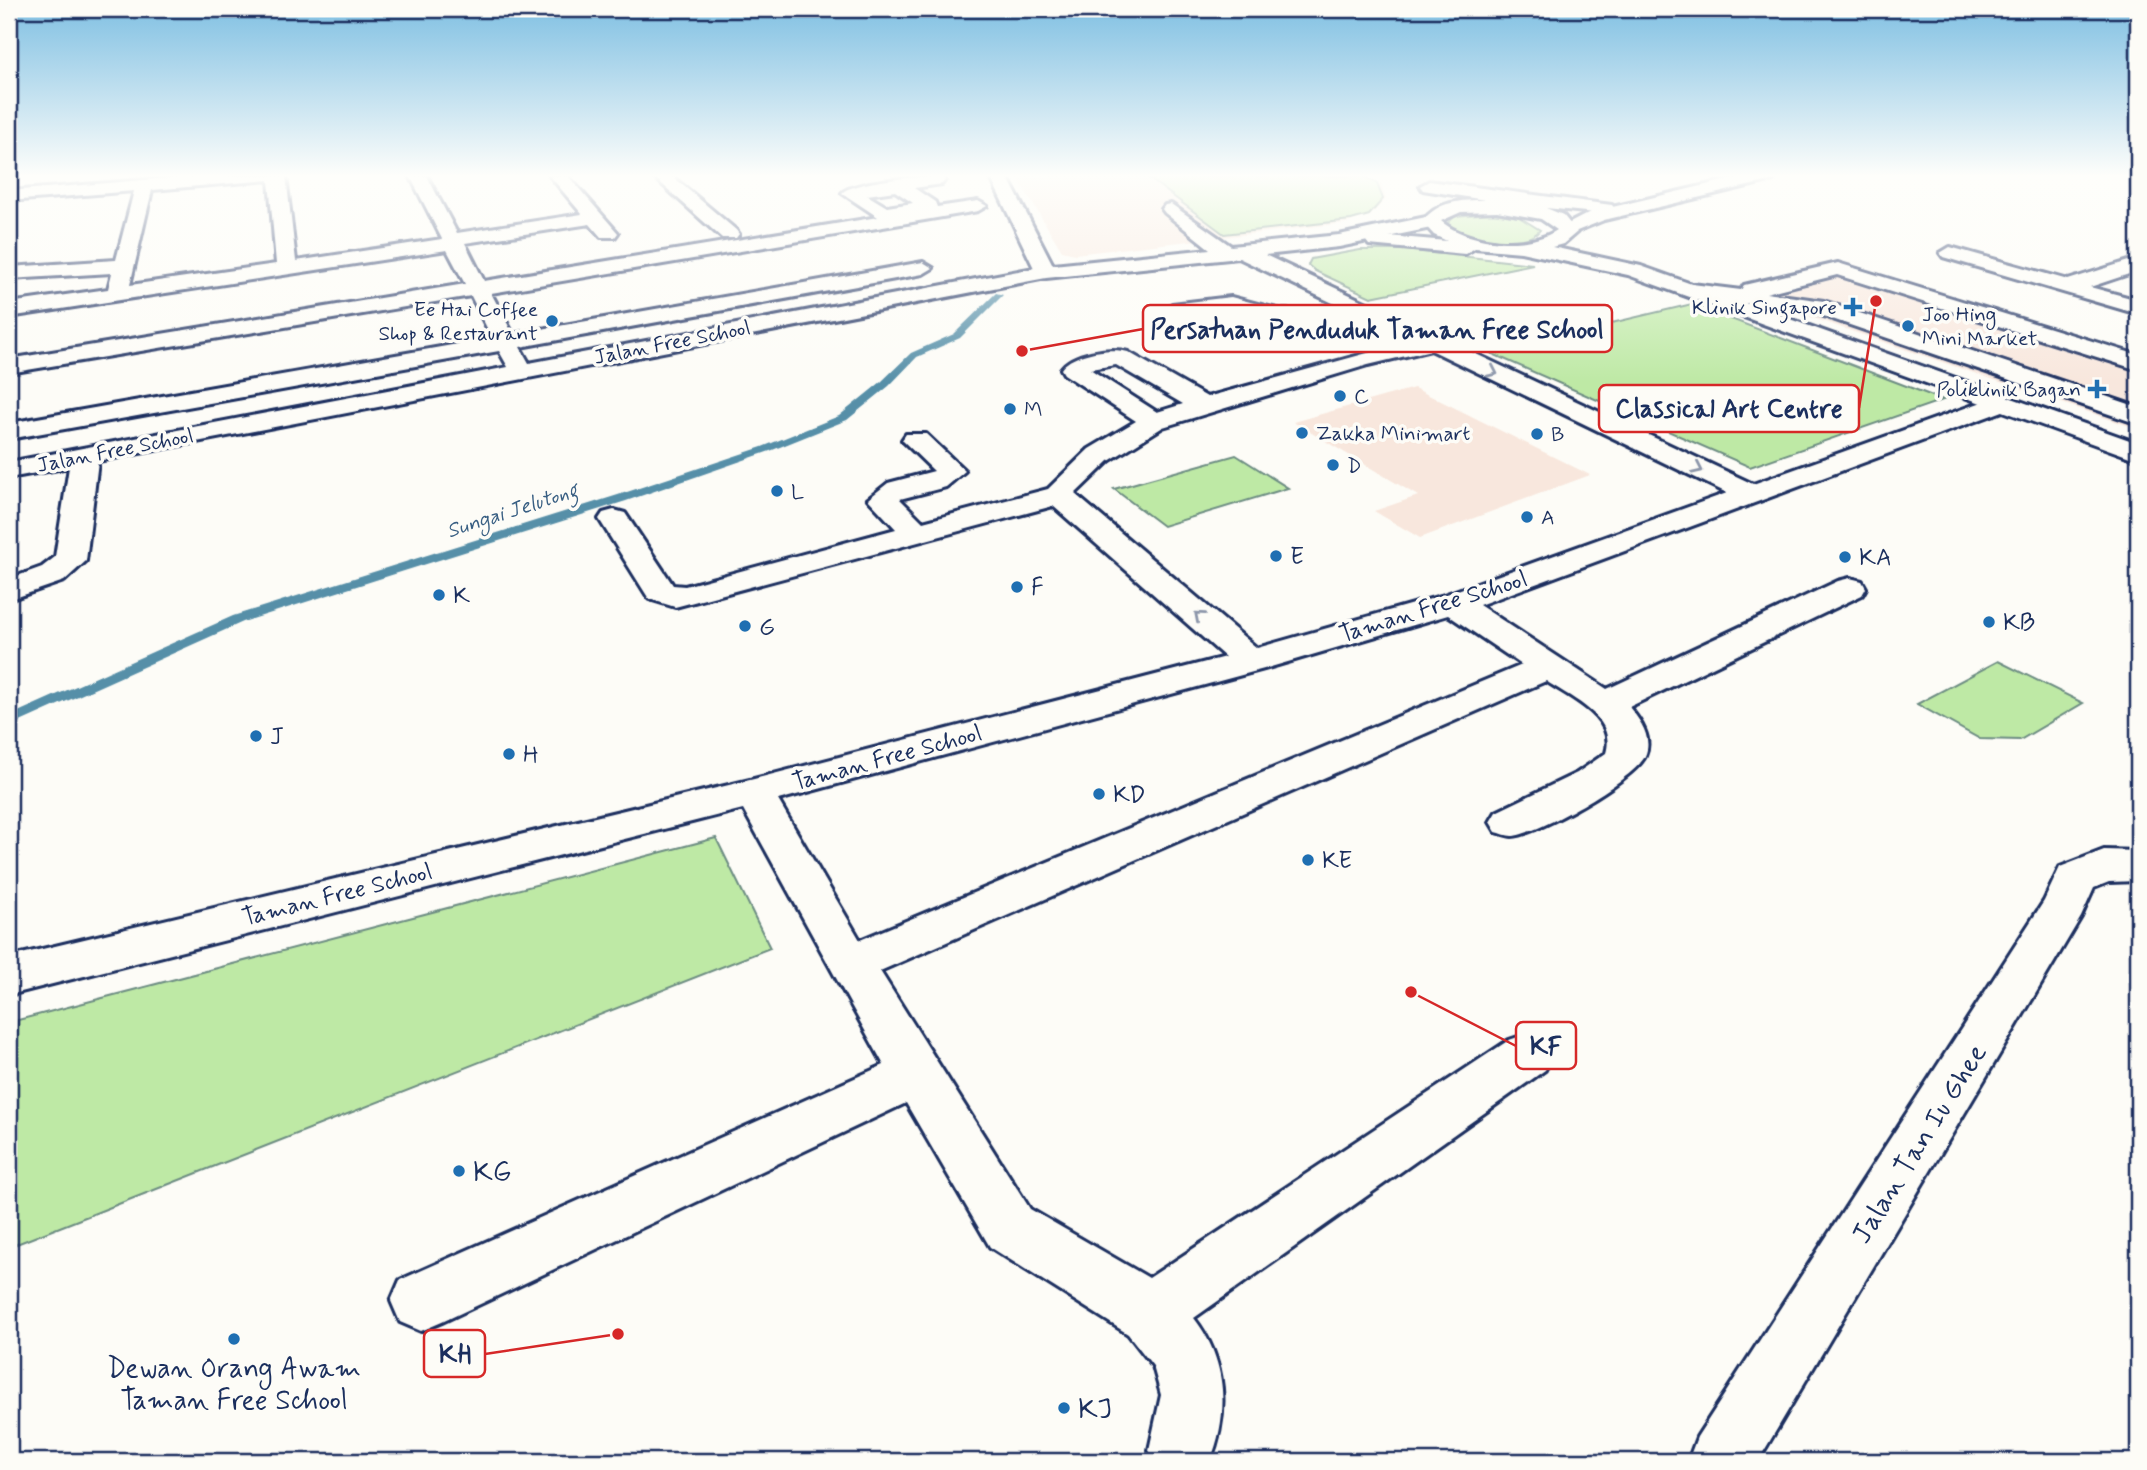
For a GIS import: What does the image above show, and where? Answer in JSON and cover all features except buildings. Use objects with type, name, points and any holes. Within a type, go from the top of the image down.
[{"type":"street","points":[[118,294],[129,245]]},
{"type":"street","points":[[284,245],[287,269]]},
{"type":"street","points":[[9,310],[433,245]]},
{"type":"street","points":[[456,245],[476,289],[521,371]]},
{"type":"street","points":[[618,245],[634,263]]},
{"type":"street","points":[[9,366],[634,263],[716,245]]},
{"type":"street","points":[[741,245],[792,292]]},
{"type":"street","points":[[1031,245],[1046,272]]},
{"type":"street","points":[[1223,245],[1752,494]]},
{"type":"street","name":"Jalan Free School","points":[[9,470],[1046,272],[1300,245]]},
{"type":"street","points":[[1440,245],[1597,257]]},
{"type":"street","points":[[1504,245],[1597,257],[2138,452]]},
{"type":"street","points":[[1520,246],[1534,245]]},
{"type":"street","points":[[1581,245],[1597,257]]},
{"type":"street","points":[[1595,245],[1597,257]]},
{"type":"street","points":[[1033,250],[1062,258],[1139,260]]},
{"type":"street","points":[[1950,253],[2138,307]]},
{"type":"street","points":[[9,431],[948,264]]},
{"type":"street","points":[[2068,287],[2138,264]]},
{"type":"street","points":[[9,273],[124,266]]},
{"type":"street","points":[[1737,295],[1838,269],[2138,363]]},
{"type":"street","points":[[169,340],[175,286]]},
{"type":"street","points":[[1692,290],[1821,308],[2138,416]]},
{"type":"street","points":[[1180,309],[1231,304],[1299,318],[1356,306]]},
{"type":"street","points":[[614,519],[656,587],[666,596],[675,597],[1058,495],[1099,455],[1154,421],[1360,360],[1431,342]]},
{"type":"street","points":[[1154,421],[1073,369],[1079,364],[1120,357],[1204,406]]},
{"type":"street","points":[[1929,376],[1949,394],[1951,402],[1941,425]]},
{"type":"street","name":"Taman Free School","points":[[9,976],[754,793],[1251,660],[1452,603],[2001,402]]},
{"type":"street","points":[[916,440],[951,471],[941,478],[893,492],[883,499],[918,534]]},
{"type":"street","points":[[9,590],[53,574],[70,561],[85,456]]},
{"type":"street","points":[[1058,495],[1251,660]]},
{"type":"street","points":[[1605,704],[1850,588]]},
{"type":"street","points":[[1452,603],[1605,704],[1623,721],[1628,742],[1625,759],[1608,773],[1511,822]]},
{"type":"street","points":[[850,964],[1549,667]]},
{"type":"street","points":[[754,793],[850,964],[1010,1228],[1150,1313],[1175,1343],[1188,1368],[1193,1395],[1182,1450]]},
{"type":"street","name":"Jalan Tan Iu Ghee","points":[[1721,1461],[2066,905],[2076,878],[2104,866],[2138,866]]},
{"type":"street","points":[[1150,1313],[1527,1055]]},
{"type":"street","points":[[421,1301],[918,1073]]},
{"type":"shaded area","points":[[1058,245],[1157,245],[1075,254],[1062,251]]},
{"type":"shaded area","points":[[1834,263],[2138,358],[2138,429],[1734,291]]},
{"type":"shaded area","points":[[1414,388],[1590,475],[1420,538],[1374,511],[1418,496],[1293,422]]},
{"type":"green space","points":[[1360,250],[1405,250],[1533,264],[1371,297],[1315,271],[1308,265],[1311,259]]},
{"type":"green space","points":[[1692,304],[1943,400],[1750,467],[1488,352]]},
{"type":"green space","points":[[1236,455],[1288,488],[1163,526],[1114,489]]},
{"type":"green space","points":[[1998,661],[2083,703],[2020,740],[1980,739],[1917,704]]},
{"type":"green space","points":[[716,838],[770,948],[9,1247],[9,1164],[18,1020]]},
{"type":"waterway","name":"Sungai Jelutong","points":[[9,722],[238,619],[622,498],[766,449],[843,418],[885,384],[914,355],[957,336],[999,295]]},
{"type":"place","name":"Classical Art Centre","points":[[1876,301]]},
{"type":"place","name":"Klinik Singapore","points":[[1853,307]]},
{"type":"place","name":"Ee Hai Coffee Shop & Restaurant","points":[[552,321]]},
{"type":"place","name":"Joo Hing Mini Market","points":[[1908,326]]},
{"type":"place","name":"Persatuan Penduduk Taman Free School","points":[[1022,351]]},
{"type":"place","name":"Poliklinik Bagan","points":[[2097,389]]},
{"type":"place","name":"C","points":[[1340,396]]},
{"type":"place","name":"M","points":[[1010,409]]},
{"type":"place","name":"Zakka Minimart","points":[[1302,433]]},
{"type":"place","name":"B","points":[[1537,434]]},
{"type":"place","name":"D","points":[[1333,465]]},
{"type":"place","name":"L","points":[[777,491]]},
{"type":"place","name":"A","points":[[1527,517]]},
{"type":"place","name":"E","points":[[1276,556]]},
{"type":"place","name":"KA","points":[[1845,557]]},
{"type":"place","name":"F","points":[[1017,587]]},
{"type":"place","name":"K","points":[[439,595]]},
{"type":"place","name":"KB","points":[[1989,622]]},
{"type":"place","name":"G","points":[[745,626]]},
{"type":"place","name":"J","points":[[256,736]]},
{"type":"place","name":"H","points":[[509,754]]},
{"type":"place","name":"KD","points":[[1099,794]]},
{"type":"place","name":"KE","points":[[1308,860]]},
{"type":"place","name":"KF","points":[[1411,992]]},
{"type":"place","name":"KG","points":[[459,1171]]},
{"type":"place","name":"KH","points":[[618,1334]]},
{"type":"place","name":"Dewan Orang Awam Taman Free School","points":[[234,1339]]},
{"type":"place","name":"KJ","points":[[1064,1408]]}]
